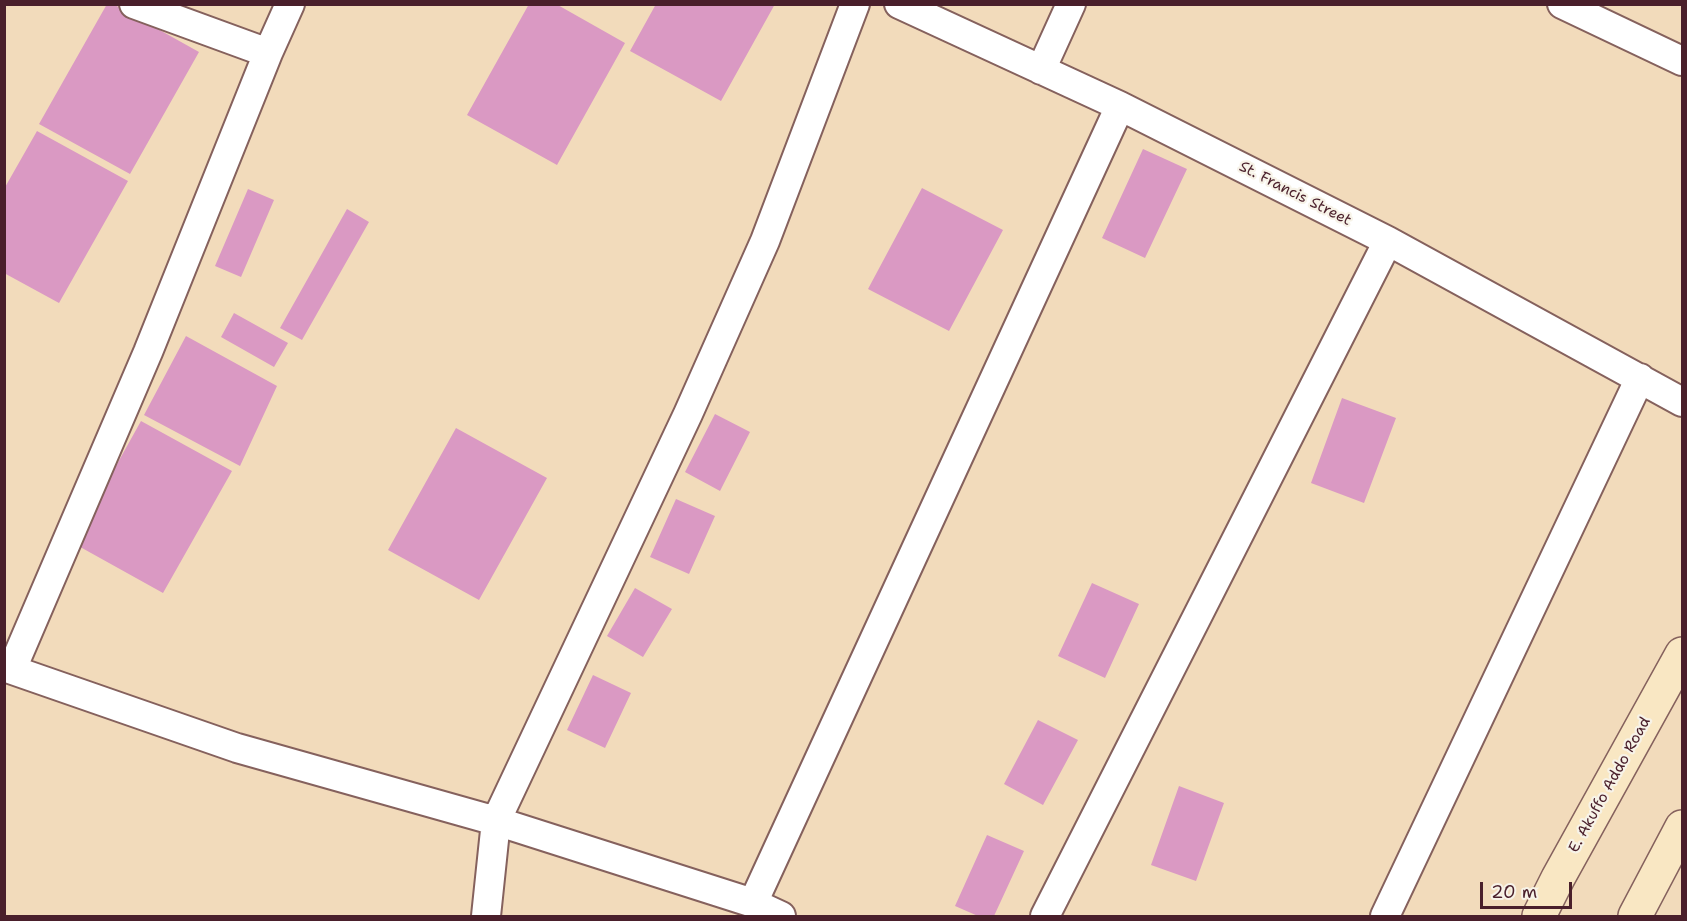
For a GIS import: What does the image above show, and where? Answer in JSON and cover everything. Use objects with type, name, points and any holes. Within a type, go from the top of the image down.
[{"type":"main road","name":"E. Akuffo Addo Road","points":[[1539,916],[1683,654]]},
{"type":"main road","points":[[1635,916],[1683,827]]},
{"type":"street","points":[[134,4],[268,53]]},
{"type":"street","points":[[290,4],[268,53],[148,352],[8,668],[237,748],[496,821],[753,903],[781,916]]},
{"type":"street","points":[[486,916],[496,821],[683,424],[765,241],[855,4]]},
{"type":"street","name":"St. Francis Street","points":[[899,4],[1120,106],[1388,241],[1683,402]]},
{"type":"street","points":[[1041,70],[1071,4]]},
{"type":"street","points":[[1562,4],[1683,62]]},
{"type":"street","points":[[753,903],[1120,106]]},
{"type":"street","points":[[1045,916],[1388,241]]},
{"type":"street","points":[[1385,916],[1640,378]]},
{"type":"building","points":[[107,4],[113,4],[199,52],[130,174],[39,124]]},
{"type":"building","points":[[529,4],[556,4],[625,43],[557,165],[467,115]]},
{"type":"building","points":[[656,4],[775,4],[721,101],[630,51]]},
{"type":"building","points":[[37,131],[128,181],[59,303],[4,273],[4,189]]},
{"type":"building","points":[[1143,149],[1187,169],[1145,258],[1102,238]]},
{"type":"building","points":[[922,188],[1003,230],[949,331],[868,289]]},
{"type":"building","points":[[248,189],[274,200],[241,277],[215,266]]},
{"type":"building","points":[[347,209],[369,222],[302,340],[280,328]]},
{"type":"building","points":[[234,313],[288,343],[274,367],[221,337]]},
{"type":"building","points":[[186,336],[277,386],[240,466],[144,415]]},
{"type":"building","points":[[1342,398],[1396,418],[1364,503],[1311,483]]},
{"type":"building","points":[[715,414],[750,432],[720,491],[685,472]]},
{"type":"building","points":[[141,421],[232,471],[163,593],[73,543]]},
{"type":"building","points":[[456,428],[547,478],[479,600],[388,550]]},
{"type":"building","points":[[676,499],[715,516],[689,574],[650,557]]},
{"type":"building","points":[[1092,583],[1139,604],[1105,678],[1058,656]]},
{"type":"building","points":[[635,588],[672,609],[643,657],[607,636]]},
{"type":"building","points":[[593,675],[631,693],[605,748],[567,730]]},
{"type":"building","points":[[1038,720],[1078,740],[1043,805],[1004,784]]},
{"type":"building","points":[[1179,786],[1224,803],[1196,881],[1151,865]]},
{"type":"building","points":[[987,835],[1024,851],[994,916],[978,916],[955,906]]}]
